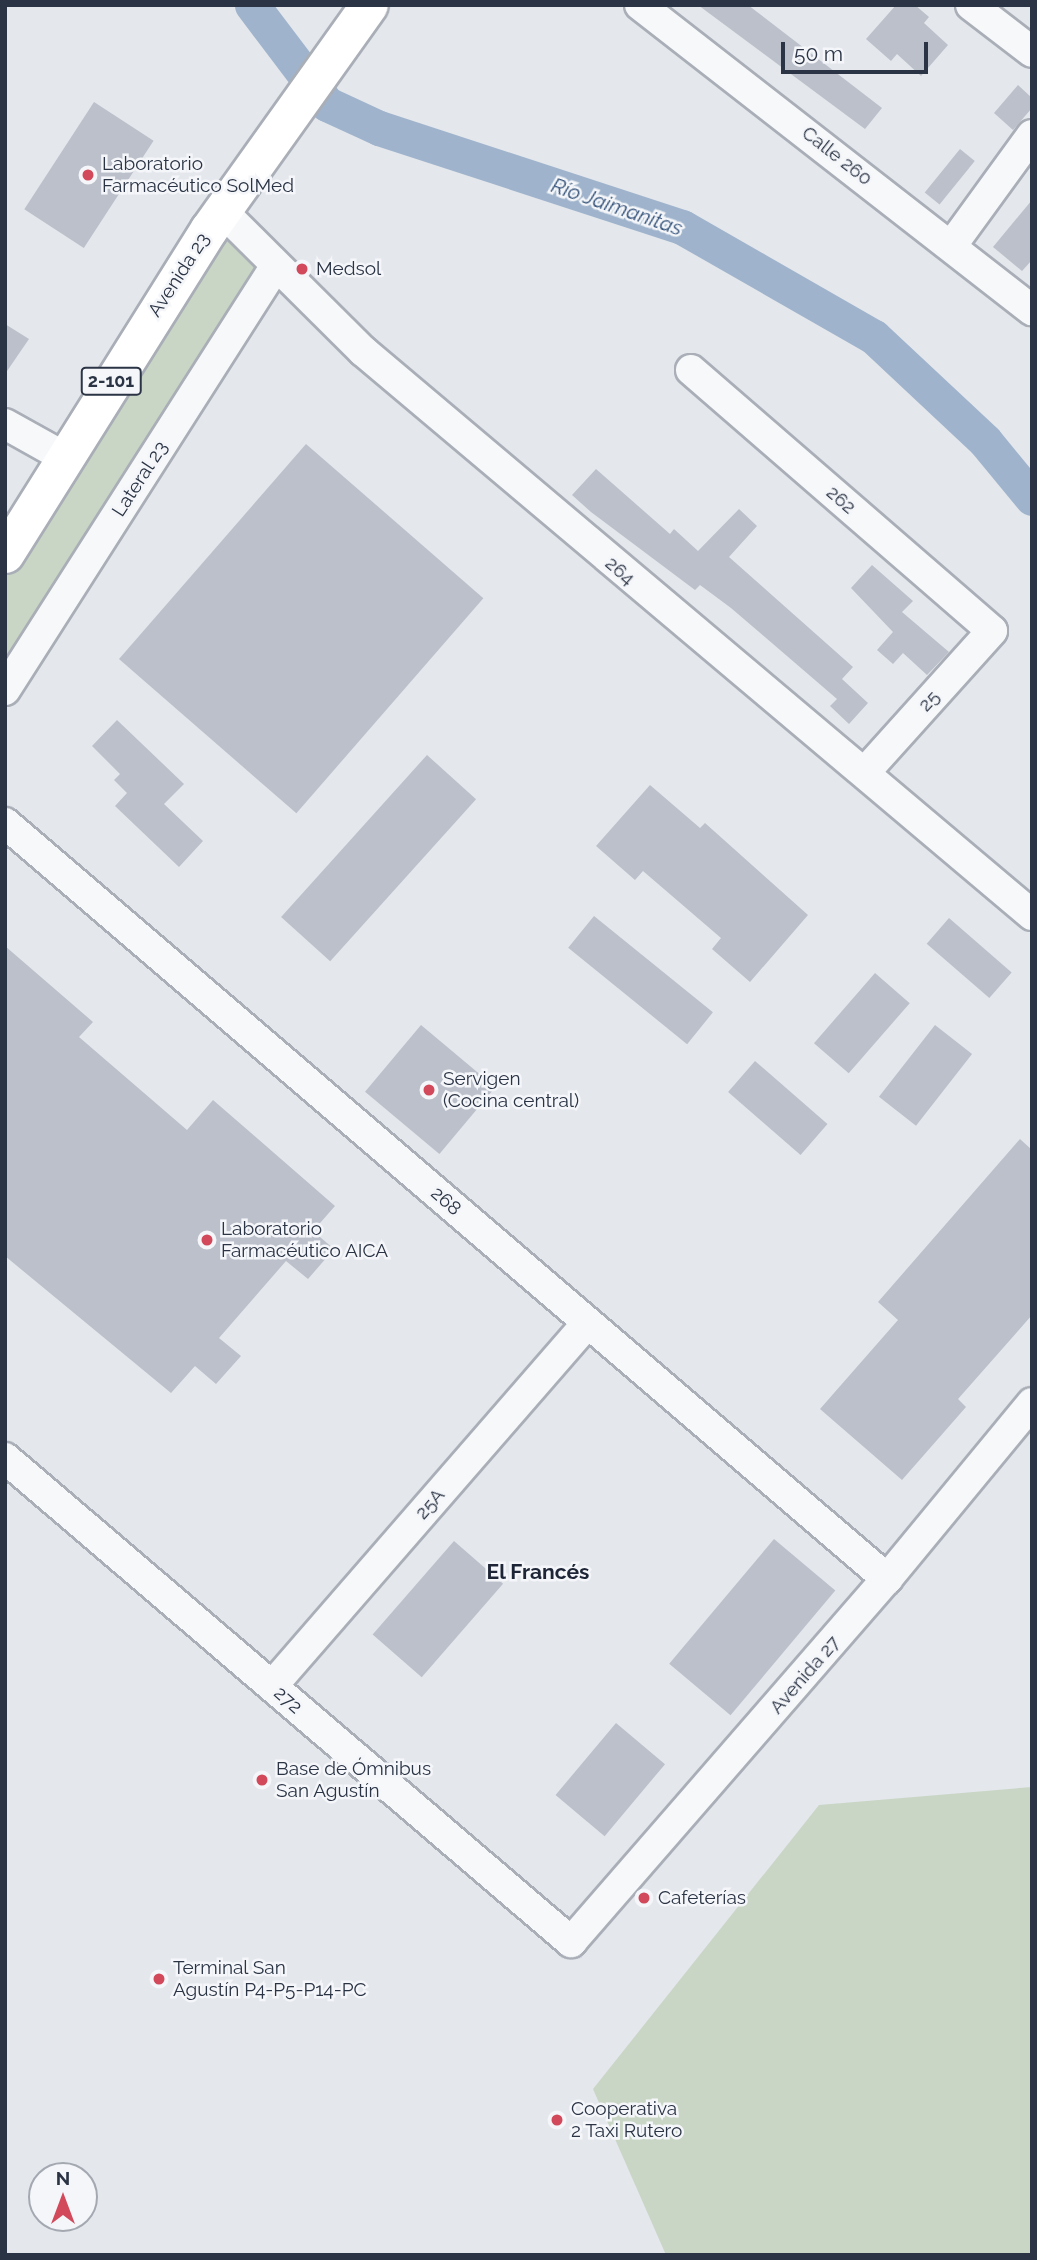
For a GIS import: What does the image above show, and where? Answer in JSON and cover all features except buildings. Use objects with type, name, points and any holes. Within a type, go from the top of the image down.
[{"type":"main road","name":"Avenida 23","points":[[5,554],[222,211],[369,5]]},
{"type":"street","name":"Calle 260","points":[[640,5],[952,244],[1032,310]]},
{"type":"street","points":[[971,5],[1032,52]]},
{"type":"street","points":[[952,244],[1032,135]]},
{"type":"street","name":"264","points":[[222,211],[275,267],[415,396],[866,772],[1032,915]]},
{"type":"street","name":"Lateral 23","points":[[5,691],[275,267]]},
{"type":"street","name":"262","points":[[691,370],[992,631]]},
{"type":"street","points":[[5,424],[66,458]]},
{"type":"street","name":"25","points":[[866,772],[992,631]]},
{"type":"street","name":"268","points":[[5,823],[887,1579]]},
{"type":"street","name":"25A","points":[[272,1686],[588,1323]]},
{"type":"street","name":"Avenida 27","points":[[571,1942],[887,1579],[1032,1403]]},
{"type":"street","name":"272","points":[[5,1458],[571,1942]]},
{"type":"green space","points":[[222,214],[271,260],[5,699],[5,565]]},
{"type":"green space","points":[[1032,1787],[1032,2255],[666,2255],[593,2089],[819,1805]]},
{"type":"waterway","name":"Río Jaimanitas","points":[[252,5],[327,104],[379,128],[682,227],[874,337],[985,441],[1032,498]]},
{"type":"place","name":"Laboratorio Farmacéutico SolMed","points":[[88,175]]},
{"type":"place","name":"Medsol","points":[[302,269]]},
{"type":"place","name":"Servigen (Cocina central)","points":[[429,1090]]},
{"type":"place","name":"Laboratorio Farmacéutico AICA","points":[[207,1240]]},
{"type":"place","name":"Base de Ómnibus San Agustín","points":[[262,1780]]},
{"type":"place","name":"Cafeterías","points":[[644,1898]]},
{"type":"place","name":"Terminal San Agustín P4-P5-P14-PC","points":[[159,1979]]},
{"type":"place","name":"Cooperativa 2 Taxi Rutero","points":[[557,2120]]},
{"type":"district","name":"El Francés","points":[[538,1572]]}]
